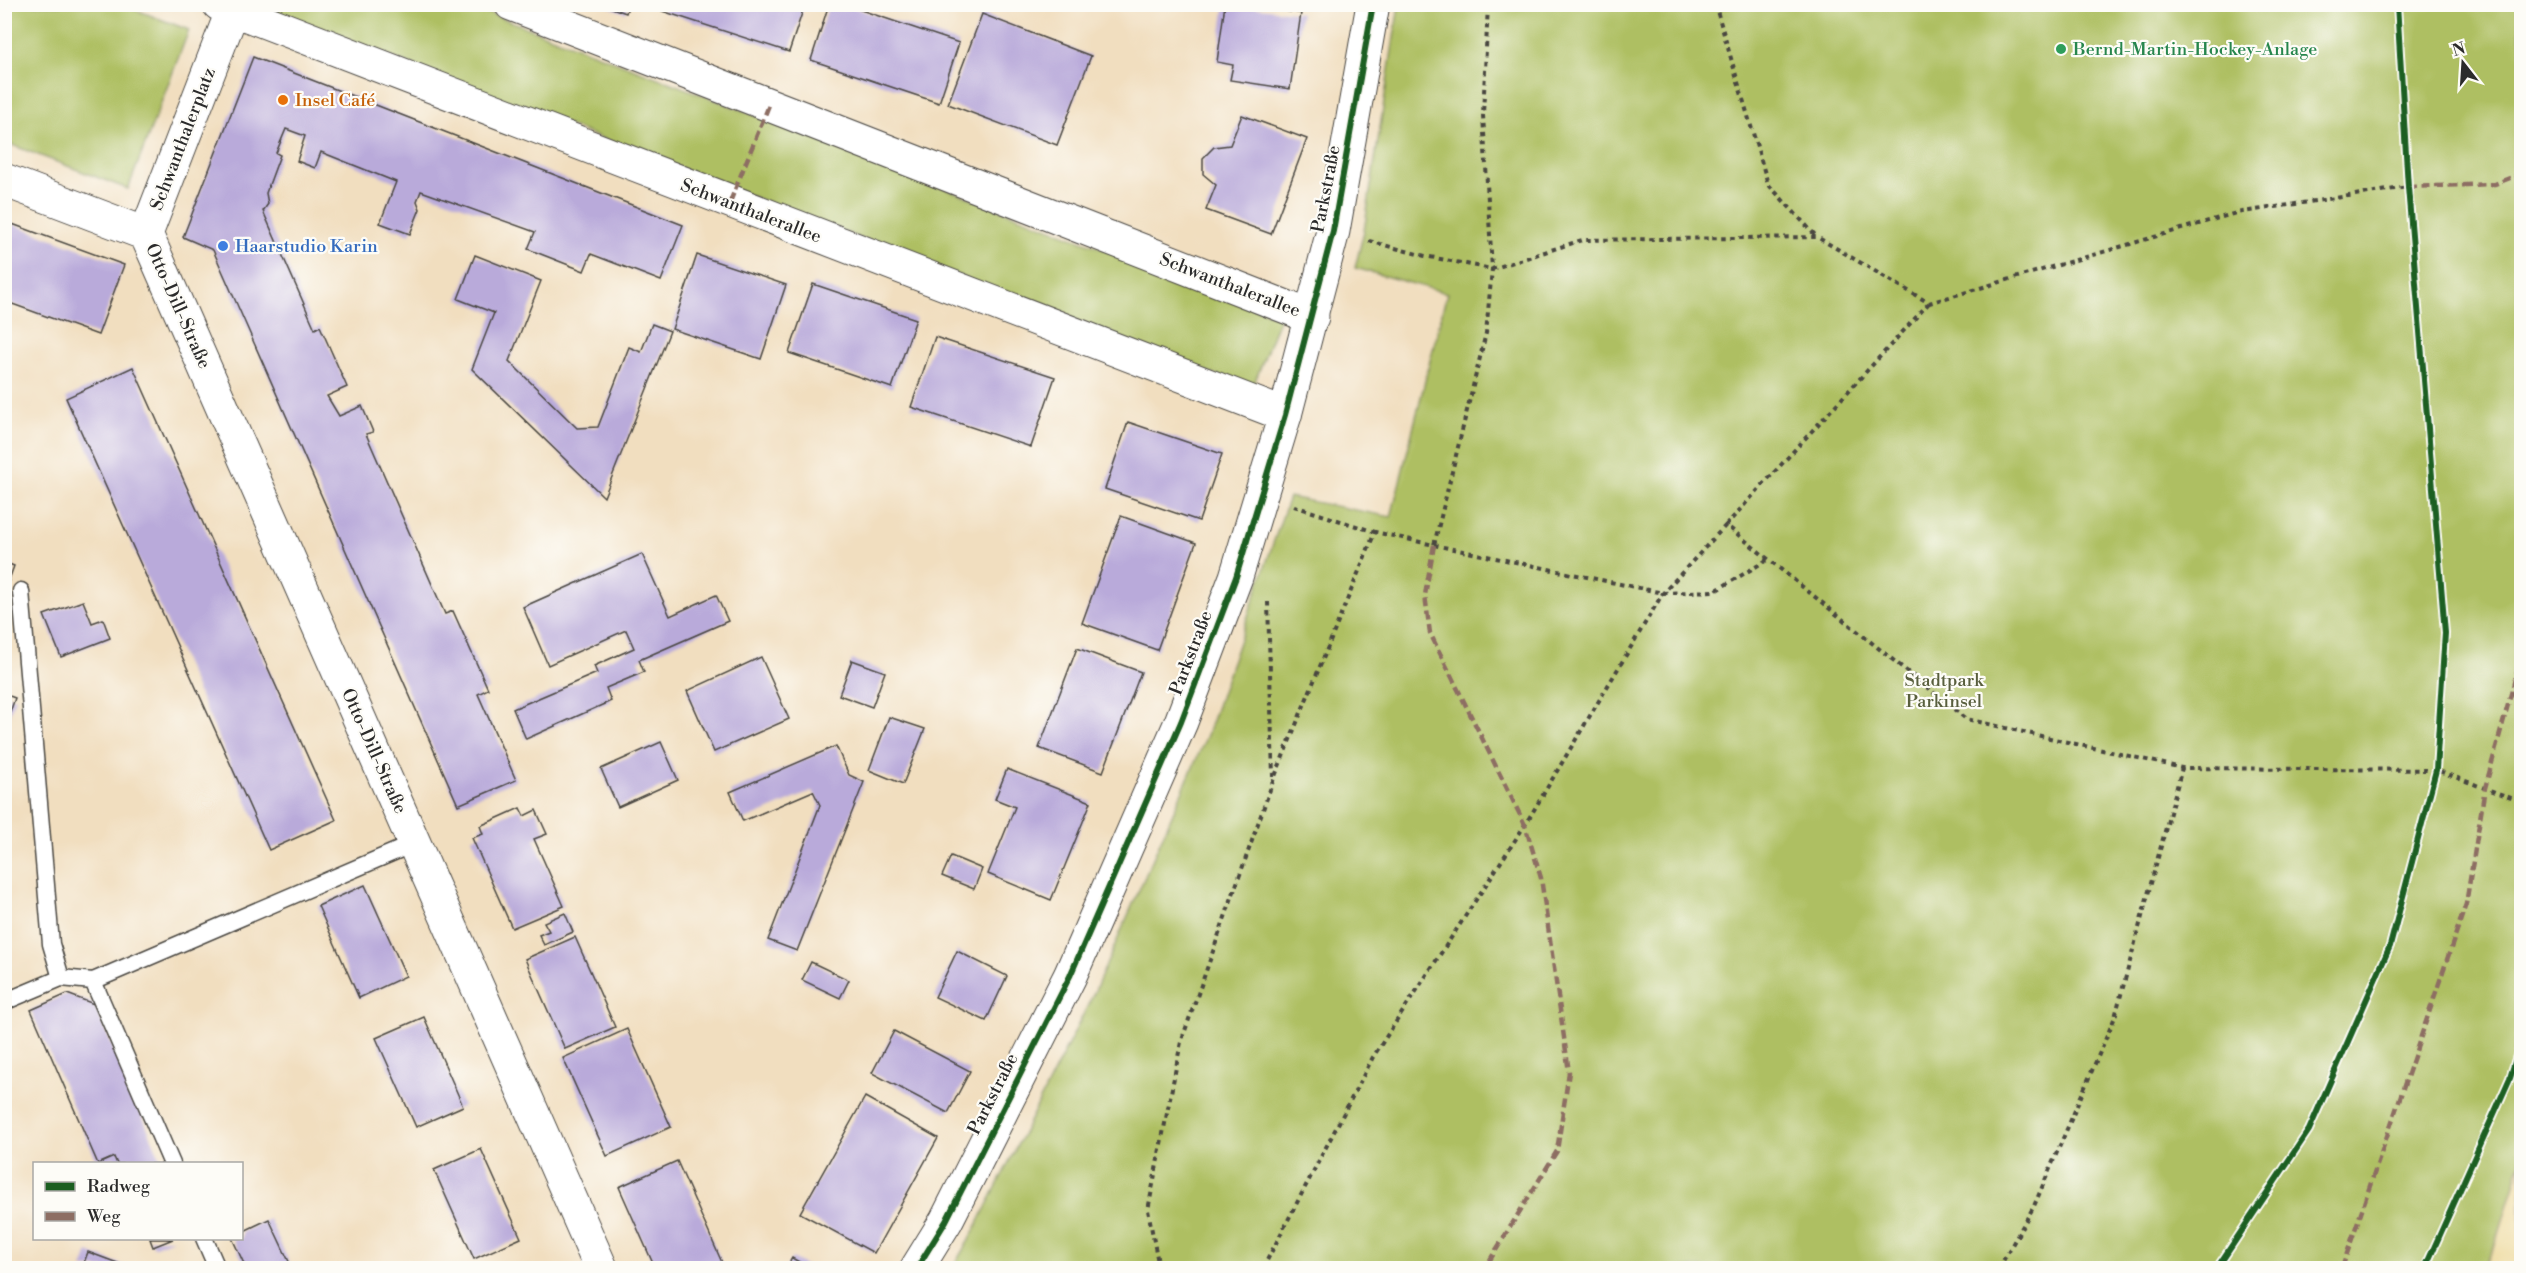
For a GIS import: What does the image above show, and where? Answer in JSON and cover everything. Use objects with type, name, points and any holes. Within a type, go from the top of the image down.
[{"type":"street","name":"Schwanthalerallee","points":[[511,4],[1312,317]]},
{"type":"street","name":"Parkstraße","points":[[917,1269],[946,1221],[1070,976],[1181,722],[1236,577],[1285,416],[1334,231],[1373,4]]},
{"type":"street","name":"Schwanthalerallee","points":[[229,6],[1285,416]]},
{"type":"street","name":"Schwanthalerplatz","points":[[4,180],[146,234],[229,6]]},
{"type":"street","name":"Otto-Dill-Straße","points":[[146,234],[601,1269]]},
{"type":"lane","points":[[21,591],[51,944],[61,978]]},
{"type":"lane","points":[[4,1002],[61,978],[93,981],[415,843]]},
{"type":"lane","points":[[93,981],[171,1162]]},
{"type":"lane","points":[[204,1240],[217,1269]]},
{"type":"path","points":[[1434,545],[1486,333],[1492,269],[1483,115],[1488,4]]},
{"type":"path","points":[[1715,4],[1768,184],[1817,237],[1929,303]]},
{"type":"path","points":[[1263,1269],[1373,1057],[1525,825],[1663,593],[1929,303],[2236,213],[2408,187]]},
{"type":"path","points":[[1334,231],[1425,256],[1492,269],[1582,240],[1817,237]]},
{"type":"path","points":[[1262,496],[1375,532],[1663,593],[1715,591],[1767,560]]},
{"type":"path","points":[[1726,525],[1966,719],[2182,768],[2436,770],[2522,802]]},
{"type":"path","points":[[1159,1269],[1148,1210],[1181,1042],[1274,781],[1375,532]]},
{"type":"path","points":[[1236,577],[1267,587],[1274,781]]},
{"type":"path","points":[[1999,1269],[2034,1206],[2115,1017],[2182,768]]},
{"type":"green space","points":[[271,4],[468,5],[1280,317],[1252,389],[269,10]]},
{"type":"green space","points":[[12,5],[123,5],[189,30],[128,189],[4,142],[5,24]]},
{"type":"green space","name":"Stadtpark Parkinsel","points":[[1399,5],[2521,5],[2522,1162],[2496,1243],[2483,1268],[952,1268],[971,1237],[1093,995],[1207,735],[1289,497],[1391,517],[1447,293],[1355,268],[1364,231]]},
{"type":"sand","points":[[2521,1162],[2521,1268],[2483,1268],[2496,1243]]},
{"type":"building","points":[[601,4],[629,4],[626,13]]},
{"type":"building","points":[[664,4],[805,4],[789,52],[662,11]]},
{"type":"building","points":[[829,4],[843,4],[959,43],[939,103],[811,60]]},
{"type":"building","points":[[1225,4],[1301,13],[1290,89],[1230,80],[1233,65],[1217,62]]},
{"type":"building","points":[[982,14],[1091,56],[1057,145],[948,104]]},
{"type":"building","points":[[253,57],[683,225],[661,281],[591,254],[584,271],[528,249],[535,232],[421,191],[417,201],[420,209],[410,234],[380,223],[396,182],[321,152],[315,168],[297,161],[305,136],[286,129],[276,153],[280,155],[266,193],[268,204],[263,211],[315,329],[320,326],[347,387],[327,396],[339,416],[362,406],[373,432],[366,434],[445,614],[453,611],[488,689],[478,694],[516,780],[458,805],[213,250],[183,237]]},
{"type":"building","points":[[1242,115],[1307,139],[1271,234],[1206,210],[1216,185],[1203,174],[1203,158],[1214,147],[1230,145]]},
{"type":"building","points":[[4,221],[124,265],[98,335],[4,301]]},
{"type":"building","points":[[475,255],[541,281],[509,361],[577,428],[598,427],[629,347],[641,352],[652,324],[670,331],[604,497],[472,369],[494,313],[458,299]]},
{"type":"building","points":[[697,255],[786,285],[761,359],[672,329]]},
{"type":"building","points":[[813,284],[916,319],[892,388],[789,353]]},
{"type":"building","points":[[935,337],[1055,377],[1031,447],[911,407]]},
{"type":"building","points":[[133,367],[336,820],[269,850],[66,398]]},
{"type":"building","points":[[1128,422],[1222,454],[1199,521],[1105,489]]},
{"type":"building","points":[[1121,516],[1196,543],[1157,650],[1082,623]]},
{"type":"building","points":[[642,554],[670,616],[716,595],[728,621],[639,660],[644,672],[606,688],[611,701],[526,739],[513,709],[597,673],[594,666],[634,648],[626,630],[548,665],[523,607]]},
{"type":"building","points":[[4,562],[14,566],[5,591],[4,591]]},
{"type":"building","points":[[83,601],[92,623],[103,619],[110,638],[61,657],[44,615]]},
{"type":"building","points":[[1077,648],[1141,672],[1103,772],[1039,748]]},
{"type":"building","points":[[761,657],[789,719],[714,752],[687,691]]},
{"type":"building","points":[[852,660],[885,672],[872,707],[839,695]]},
{"type":"building","points":[[4,694],[15,698],[5,727],[4,727]]},
{"type":"building","points":[[889,717],[925,729],[903,784],[869,770]]},
{"type":"building","points":[[661,742],[678,780],[618,807],[601,769]]},
{"type":"building","points":[[836,746],[849,775],[864,782],[797,951],[768,940],[820,805],[813,791],[743,821],[730,792]]},
{"type":"building","points":[[1007,769],[1091,802],[1051,900],[988,874],[1015,807],[995,799]]},
{"type":"building","points":[[520,808],[524,816],[536,810],[547,834],[534,839],[564,906],[512,928],[472,838],[483,834],[480,826]]},
{"type":"building","points":[[951,856],[982,869],[974,889],[942,876]]},
{"type":"building","points":[[365,885],[406,976],[359,998],[318,906]]},
{"type":"building","points":[[565,913],[573,932],[544,945],[539,935],[549,931],[544,922]]},
{"type":"building","points":[[575,937],[615,1027],[565,1049],[525,959]]},
{"type":"building","points":[[957,951],[1007,976],[986,1021],[935,997]]},
{"type":"building","points":[[811,962],[849,980],[840,998],[802,980]]},
{"type":"building","points":[[67,994],[94,1004],[162,1162],[116,1162],[114,1157],[97,1162],[31,1010]]},
{"type":"building","points":[[424,1017],[463,1106],[416,1127],[376,1038]]},
{"type":"building","points":[[627,1029],[671,1127],[607,1156],[563,1058]]},
{"type":"building","points":[[894,1031],[970,1071],[948,1113],[872,1073]]},
{"type":"building","points":[[865,1097],[938,1138],[874,1253],[800,1213]]},
{"type":"building","points":[[481,1149],[521,1238],[474,1259],[434,1170]]},
{"type":"building","points":[[677,1161],[724,1267],[655,1268],[619,1187]]},
{"type":"building","points":[[269,1219],[292,1268],[246,1268],[233,1240],[243,1240],[243,1232]]},
{"type":"building","points":[[150,1240],[170,1240],[153,1247]]},
{"type":"building","points":[[88,1252],[131,1268],[82,1268]]},
{"type":"building","points":[[792,1258],[810,1268],[786,1268]]},
{"type":"marked path","points":[[730,202],[769,105]]},
{"type":"marked path","points":[[2408,187],[2495,184],[2522,173]]},
{"type":"marked path","points":[[1434,545],[1425,595],[1430,633],[1525,825],[1541,878],[1569,1072],[1557,1151],[1485,1268]]},
{"type":"marked path","points":[[2342,1268],[2466,904],[2485,788],[2522,654]]},
{"type":"cycle path","points":[[917,1268],[946,1221],[1070,976],[1181,722],[1236,577],[1285,415],[1333,231],[1373,4]]},
{"type":"cycle path","points":[[2217,1268],[2309,1130],[2390,946],[2436,770],[2445,633],[2408,187],[2397,4]]},
{"type":"cycle path","points":[[2425,1268],[2510,1078],[2522,1040]]},
{"type":"place","name":"Bernd-Martin-Hockey-Anlage","points":[[2061,49]]},
{"type":"place","name":"Insel Café","points":[[283,100]]},
{"type":"place","name":"Haarstudio Karin","points":[[223,246]]}]
